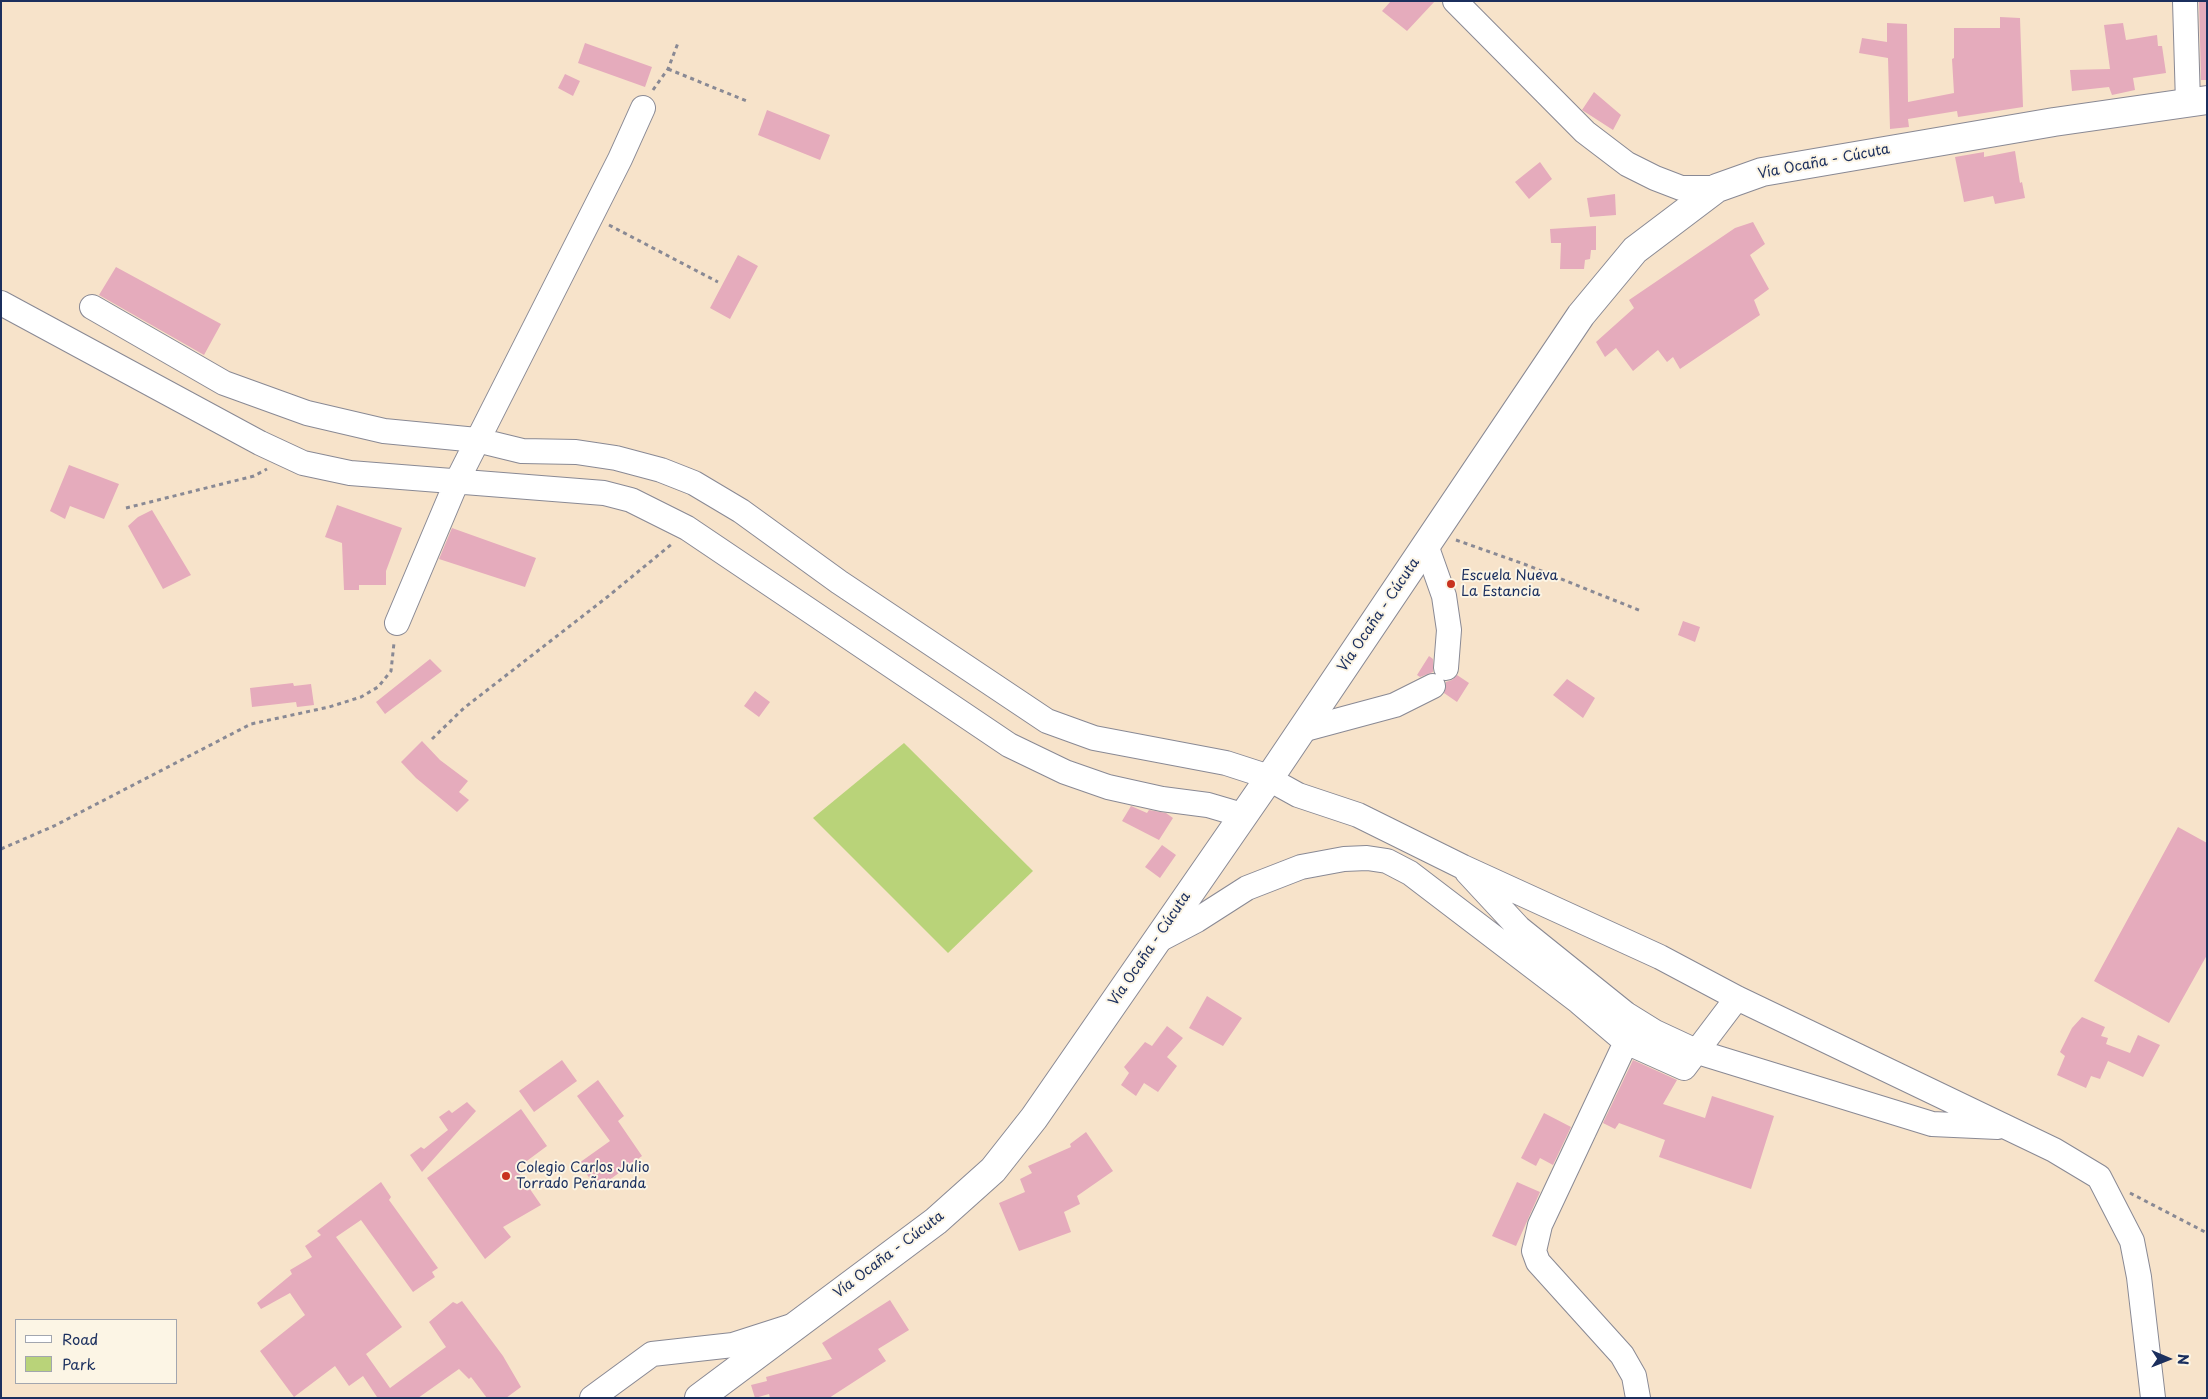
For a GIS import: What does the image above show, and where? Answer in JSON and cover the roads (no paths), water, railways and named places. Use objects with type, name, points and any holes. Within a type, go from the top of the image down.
[{"type":"main road","name":"Vía Ocaña - Cúcuta","points":[[699,1398],[936,1221],[993,1170],[1034,1118],[1268,780],[1581,315],[1607,281],[1635,250],[1717,188],[1762,172],[1809,162],[2054,122],[2198,101]]},
{"type":"street","points":[[1455,1],[1585,132],[1627,164],[1681,188],[1717,188]]},
{"type":"street","points":[[2185,1],[2198,101]]},
{"type":"street","points":[[397,622],[457,481],[590,218],[643,108]]},
{"type":"street","points":[[1,303],[260,443],[303,463],[350,473],[604,493],[631,500],[687,528],[1009,745],[1065,772],[1108,787],[1162,799],[1208,805],[1242,816]]},
{"type":"street","points":[[92,307],[224,382],[307,413],[384,431],[477,440],[522,451],[576,452],[616,458],[661,470],[694,483],[741,511],[839,582],[1047,722],[1094,738],[1226,763],[1260,774],[1298,795],[1358,814],[1463,867],[1642,949],[1737,998],[2007,1127],[2098,1176],[2132,1241],[2139,1277],[2153,1398]]},
{"type":"street","points":[[1302,730],[1395,705],[1440,677],[1449,630],[1444,596],[1430,539]]},
{"type":"street","points":[[1154,943],[1197,920],[1247,888],[1302,867],[1344,859],[1366,858],[1386,861],[1410,873],[1579,1002],[1626,1042],[1684,1068],[1698,1052],[1737,998]]},
{"type":"street","points":[[1463,867],[1519,928],[1626,1014],[1655,1032],[1698,1052],[1932,1124],[2007,1127]]},
{"type":"street","points":[[1626,1042],[1540,1225],[1534,1251],[1538,1262],[1622,1355],[1634,1376],[1638,1398]]},
{"type":"street","points":[[592,1398],[652,1354],[733,1345],[796,1326]]},
{"type":"place","name":"Escuela Nueva La Estancia","points":[[1451,584]]},
{"type":"place","name":"Colegio Carlos Julio Torrado Peñaranda","points":[[506,1176]]}]
